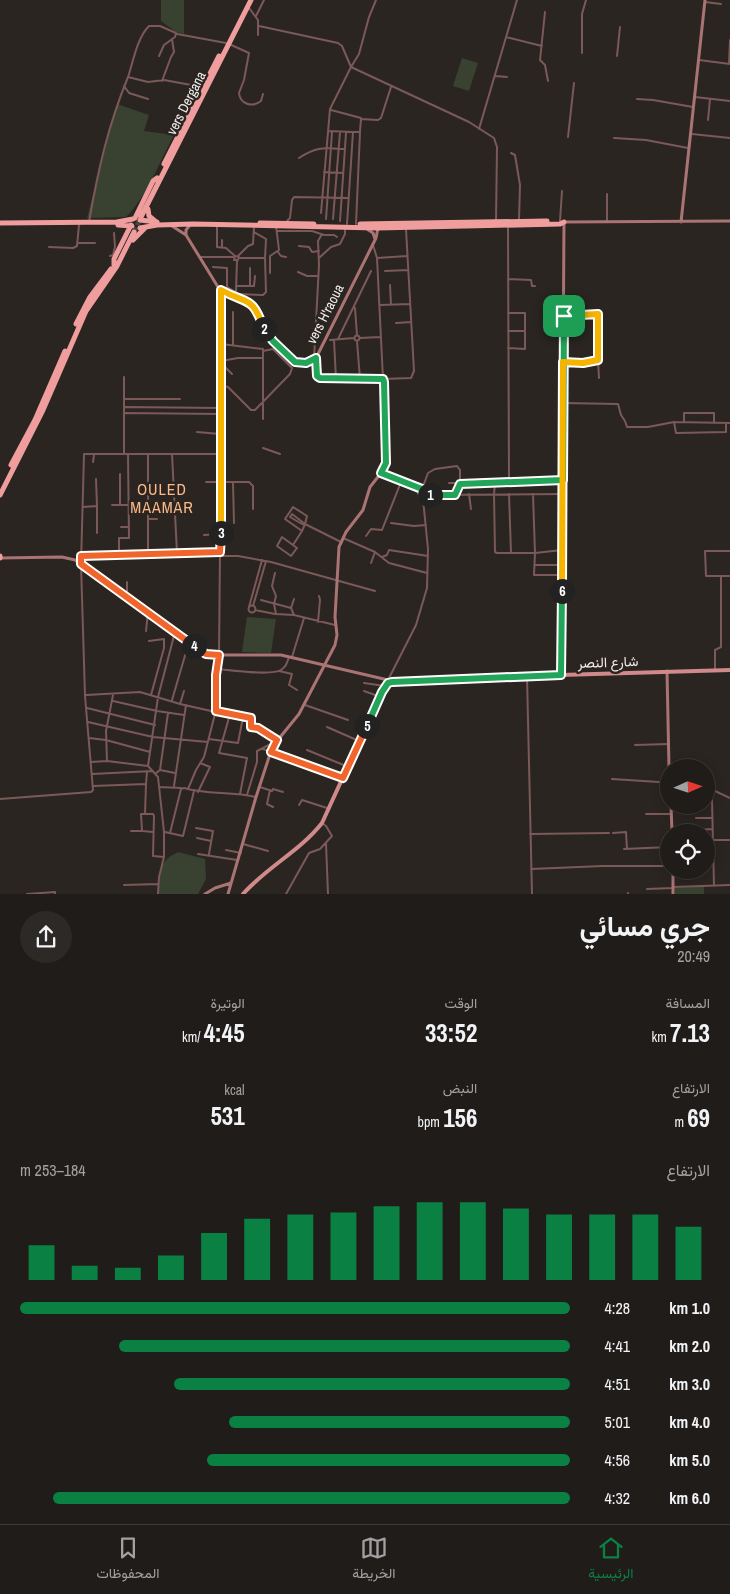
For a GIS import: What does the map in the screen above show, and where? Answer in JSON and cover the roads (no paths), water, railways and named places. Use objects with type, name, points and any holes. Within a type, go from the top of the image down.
[{"type":"highway","points":[[0,495],[43,410],[86,311],[116,263],[247,0]]},
{"type":"highway","name":"vers Dergana","points":[[136,223],[163,173],[227,43],[251,0]]},
{"type":"highway","points":[[116,263],[114,259],[117,251],[148,209],[161,182],[163,173]]},
{"type":"highway","points":[[133,240],[143,202],[153,181],[157,178]]},
{"type":"highway","points":[[114,224],[130,217],[143,202]]},
{"type":"highway","points":[[148,209],[150,218],[160,222]]},
{"type":"highway","points":[[0,224],[89,222],[114,224],[122,229],[125,235],[124,240]]},
{"type":"highway","points":[[0,224],[79,225],[160,222],[283,223],[346,226]]},
{"type":"highway","points":[[136,223],[152,225],[217,224],[277,229],[496,222],[562,222]]},
{"type":"highway","points":[[375,225],[389,227],[508,226],[560,224],[562,222]]},
{"type":"highway","points":[[0,487],[39,411],[79,316],[90,297],[116,263],[124,258],[133,240],[142,230],[152,225]]},
{"type":"main road","name":"شارع النصر","points":[[385,686],[390,681],[730,670]]},
{"type":"main road","points":[[243,894],[258,879],[308,839],[322,823],[385,686]]},
{"type":"street","points":[[256,16],[264,0]]},
{"type":"street","points":[[321,213],[330,110],[350,67],[359,54],[369,17],[376,0]]},
{"type":"street","points":[[479,129],[517,0]]},
{"type":"street","points":[[582,52],[582,14],[586,0]]},
{"type":"street","points":[[681,222],[689,134],[705,1],[720,4]]},
{"type":"street","points":[[248,7],[256,16],[259,26],[258,35]]},
{"type":"street","points":[[545,12],[540,60],[545,65],[548,81]]},
{"type":"street","points":[[89,222],[103,151],[142,36],[148,26],[160,26],[176,34],[227,43],[249,53],[244,80],[239,93],[241,100],[253,105],[261,101],[263,94]]},
{"type":"street","points":[[259,26],[338,43],[342,46],[350,67],[469,122],[488,133],[496,142],[496,222]]},
{"type":"street","points":[[617,56],[620,27]]},
{"type":"street","points":[[159,56],[164,45],[176,34]]},
{"type":"street","points":[[506,36],[542,46]]},
{"type":"street","points":[[162,81],[174,52],[172,39]]},
{"type":"street","points":[[698,60],[730,64],[730,40]]},
{"type":"street","points":[[495,76],[507,77]]},
{"type":"street","points":[[128,77],[148,82],[164,80],[203,87]]},
{"type":"street","points":[[568,137],[574,83]]},
{"type":"street","points":[[124,86],[129,93],[148,99]]},
{"type":"street","points":[[330,110],[361,118],[361,120],[378,120],[381,118],[390,87]]},
{"type":"street","points":[[694,97],[730,101]]},
{"type":"street","points":[[637,99],[693,108]]},
{"type":"street","points":[[708,120],[710,99]]},
{"type":"street","points":[[247,795],[257,762],[257,751],[277,740],[294,722],[325,666],[337,638],[340,542],[363,510],[370,487],[386,463],[384,382],[377,258],[372,232],[359,226],[361,120]]},
{"type":"street","points":[[328,131],[360,132]]},
{"type":"street","points":[[326,219],[332,132]]},
{"type":"street","points":[[333,219],[340,132]]},
{"type":"street","points":[[319,258],[330,247],[340,244],[345,233],[353,132]]},
{"type":"street","points":[[340,220],[346,133]]},
{"type":"street","points":[[689,134],[730,138]]},
{"type":"street","points":[[614,138],[646,140],[688,148]]},
{"type":"street","points":[[299,158],[310,150],[326,148],[345,149]]},
{"type":"street","points":[[511,153],[515,155],[520,185],[519,222]]},
{"type":"street","points":[[324,172],[343,174]]},
{"type":"street","points":[[561,675],[564,316],[562,191]]},
{"type":"street","points":[[606,222],[607,194]]},
{"type":"street","points":[[283,223],[289,221],[294,197],[348,198]]},
{"type":"street","points":[[562,222],[730,221]]},
{"type":"street","points":[[170,224],[186,235],[221,290],[219,655],[216,669],[216,711],[204,757],[188,789]]},
{"type":"street","points":[[186,235],[187,228],[193,224]]},
{"type":"street","points":[[217,224],[217,246],[226,248],[236,257],[234,260],[237,260],[236,292]]},
{"type":"street","points":[[49,247],[73,248],[77,246],[79,225]]},
{"type":"street","points":[[374,242],[375,225]]},
{"type":"street","points":[[236,257],[253,244],[254,226]]},
{"type":"street","points":[[322,234],[318,241],[315,359],[317,376],[323,379],[409,378],[413,376],[406,226]]},
{"type":"street","points":[[508,226],[509,482]]},
{"type":"street","points":[[374,242],[380,232],[389,227]]},
{"type":"street","points":[[286,258],[278,252],[277,229],[305,230],[338,237]]},
{"type":"street","points":[[213,268],[227,268],[227,287],[238,294],[264,295],[266,292],[266,239],[254,232]]},
{"type":"street","points":[[110,256],[117,251],[114,233]]},
{"type":"street","points":[[222,240],[222,247]]},
{"type":"street","name":"vers H'raoua","points":[[221,290],[254,306],[267,333],[292,361],[303,363],[315,359],[374,242]]},
{"type":"street","points":[[78,243],[95,243]]},
{"type":"street","points":[[299,246],[309,247],[312,252],[319,251]]},
{"type":"street","points":[[270,273],[270,256],[278,252]]},
{"type":"street","points":[[377,258],[408,256]]},
{"type":"street","points":[[199,257],[265,258]]},
{"type":"street","points":[[250,268],[250,286]]},
{"type":"street","points":[[385,271],[408,270]]},
{"type":"street","points":[[338,339],[371,271]]},
{"type":"street","points":[[298,272],[308,276],[318,276]]},
{"type":"street","points":[[236,286],[255,285],[255,276]]},
{"type":"street","points":[[508,280],[531,280],[532,286],[536,286]]},
{"type":"street","points":[[390,284],[391,305]]},
{"type":"street","points":[[379,306],[410,304]]},
{"type":"street","points":[[354,305],[357,335],[360,338]]},
{"type":"street","points":[[233,312],[233,345]]},
{"type":"street","points":[[508,313],[525,313],[524,349],[508,348]]},
{"type":"street","points":[[564,316],[598,314],[599,378]]},
{"type":"street","points":[[396,323],[411,322]]},
{"type":"street","points":[[508,330],[525,331]]},
{"type":"street","points":[[330,340],[354,338],[357,335]]},
{"type":"street","points":[[357,341],[360,338],[381,336]]},
{"type":"street","points":[[354,338],[357,341],[360,379]]},
{"type":"street","points":[[334,340],[336,379]]},
{"type":"street","points":[[221,344],[261,348],[263,350],[273,349],[292,368],[290,374],[255,410],[250,410],[228,388],[221,384]]},
{"type":"street","points":[[263,350],[263,419]]},
{"type":"street","points":[[221,362],[238,358],[263,358]]},
{"type":"street","points":[[563,362],[583,363],[598,360]]},
{"type":"street","points":[[221,362],[232,374]]},
{"type":"street","points":[[124,377],[124,454]]},
{"type":"street","points":[[125,399],[180,399]]},
{"type":"street","points":[[563,404],[618,404],[627,427],[648,427],[674,422],[730,423]]},
{"type":"street","points":[[125,407],[220,408]]},
{"type":"street","points":[[125,413],[220,414]]},
{"type":"street","points":[[684,422],[684,413],[714,413],[714,423]]},
{"type":"street","points":[[674,422],[676,433],[726,432],[726,423]]},
{"type":"street","points":[[198,432],[220,434]]},
{"type":"street","points":[[263,448],[280,454]]},
{"type":"street","points":[[0,799],[91,792],[93,790],[85,696],[81,564],[84,454],[221,454]]},
{"type":"street","points":[[93,462],[94,454]]},
{"type":"street","points":[[118,555],[119,538],[129,538],[128,454]]},
{"type":"street","points":[[148,454],[148,554]]},
{"type":"street","points":[[172,454],[177,553]]},
{"type":"street","points":[[0,557],[62,557],[75,560],[206,654],[271,655],[390,681],[416,624],[426,588],[428,556],[422,489],[428,472],[435,469],[457,466],[460,470],[460,484],[455,495]]},
{"type":"street","points":[[381,473],[422,489]]},
{"type":"street","points":[[120,474],[120,505]]},
{"type":"street","points":[[96,479],[97,533]]},
{"type":"street","points":[[449,483],[563,480]]},
{"type":"street","points":[[206,482],[249,482],[252,484],[253,509]]},
{"type":"street","points":[[233,482],[234,523]]},
{"type":"street","points":[[366,536],[371,529],[382,530],[401,482]]},
{"type":"street","points":[[495,483],[495,552],[511,554],[562,550]]},
{"type":"street","points":[[469,494],[471,509]]},
{"type":"street","points":[[509,494],[511,554]]},
{"type":"street","points":[[533,494],[534,575],[562,575]]},
{"type":"street","points":[[423,495],[563,494]]},
{"type":"street","points":[[112,505],[129,505]]},
{"type":"street","points":[[83,507],[97,506]]},
{"type":"street","points":[[293,545],[302,531],[307,516],[293,507],[285,520],[302,531]]},
{"type":"street","points":[[305,524],[290,517],[292,514],[305,524],[340,542]]},
{"type":"street","points":[[148,519],[157,519]]},
{"type":"street","points":[[392,523],[414,526],[426,525]]},
{"type":"street","points":[[121,527],[129,526]]},
{"type":"street","points":[[204,535],[220,534]]},
{"type":"street","points":[[282,537],[293,545],[297,548],[290,556],[276,546],[282,537]]},
{"type":"street","points":[[343,538],[375,552],[389,563],[427,574]]},
{"type":"street","points":[[382,557],[389,550],[428,556]]},
{"type":"street","points":[[730,551],[705,551],[706,576],[730,576]]},
{"type":"street","points":[[81,556],[220,552]]},
{"type":"street","points":[[371,563],[375,552]]},
{"type":"street","points":[[220,556],[238,556],[262,560],[375,591]]},
{"type":"street","points":[[262,560],[250,612],[252,613],[256,610],[294,615],[336,626]]},
{"type":"street","points":[[253,606],[266,561]]},
{"type":"street","points":[[534,565],[562,565]]},
{"type":"street","points":[[274,573],[272,586],[276,596],[274,604],[276,614]]},
{"type":"street","points":[[716,670],[715,650],[720,646],[721,576]]},
{"type":"street","points":[[127,582],[127,597]]},
{"type":"street","points":[[318,596],[320,600],[318,622]]},
{"type":"street","points":[[294,598],[291,608],[294,615]]},
{"type":"street","points":[[261,600],[291,608]]},
{"type":"street","points":[[253,606],[256,610]]},
{"type":"street","points":[[146,631],[148,612]]},
{"type":"street","points":[[279,671],[287,664],[290,658],[304,618]]},
{"type":"street","points":[[148,766],[158,697],[174,632]]},
{"type":"street","points":[[149,641],[164,639],[164,648],[151,696]]},
{"type":"street","points":[[172,701],[189,642]]},
{"type":"street","points":[[216,669],[270,673],[279,671],[292,674],[289,685],[297,690]]},
{"type":"street","points":[[667,671],[669,759]]},
{"type":"street","points":[[527,676],[532,894]]},
{"type":"street","points":[[364,683],[385,686]]},
{"type":"street","points":[[180,704],[184,691]]},
{"type":"street","points":[[364,691],[380,697]]},
{"type":"street","points":[[85,696],[140,692],[211,711]]},
{"type":"street","points":[[107,761],[107,727],[113,694]]},
{"type":"street","points":[[113,700],[157,711],[185,715]]},
{"type":"street","points":[[304,704],[348,720]]},
{"type":"street","points":[[174,786],[186,705]]},
{"type":"street","points":[[87,708],[155,725]]},
{"type":"street","points":[[216,711],[251,718],[251,727],[258,728],[277,740]]},
{"type":"street","points":[[156,774],[160,770],[168,713]]},
{"type":"street","points":[[230,714],[219,754],[247,758],[240,794]]},
{"type":"street","points":[[209,738],[238,743],[243,717]]},
{"type":"street","points":[[88,722],[153,737],[208,742]]},
{"type":"street","points":[[327,727],[360,741]]},
{"type":"street","points":[[89,738],[106,740],[151,752]]},
{"type":"street","points":[[228,894],[259,787],[277,740]]},
{"type":"street","points":[[635,745],[668,744]]},
{"type":"street","points":[[262,749],[343,778]]},
{"type":"street","points":[[307,750],[348,767]]},
{"type":"street","points":[[90,762],[107,761],[148,766],[158,777],[164,832],[164,857],[158,884],[158,894]]},
{"type":"street","points":[[198,792],[210,768],[200,763]]},
{"type":"street","points":[[160,770],[176,773]]},
{"type":"street","points":[[92,774],[153,771]]},
{"type":"street","points":[[142,831],[142,814],[145,814],[148,772]]},
{"type":"street","points":[[612,779],[660,782]]},
{"type":"street","points":[[93,786],[146,784]]},
{"type":"street","points":[[159,787],[184,788],[198,792],[240,794],[256,797]]},
{"type":"street","points":[[259,787],[272,791],[273,788],[283,792]]},
{"type":"street","points":[[170,833],[182,789],[184,788]]},
{"type":"street","points":[[270,790],[266,804],[274,807]]},
{"type":"street","points":[[164,832],[183,836],[194,791]]},
{"type":"street","points":[[715,791],[730,798]]},
{"type":"street","points":[[299,805],[302,800],[329,809]]},
{"type":"street","points":[[145,814],[153,815],[153,856],[164,857]]},
{"type":"street","points":[[646,814],[660,814]]},
{"type":"street","points":[[671,814],[672,824]]},
{"type":"street","points":[[712,814],[712,824]]},
{"type":"street","points":[[696,818],[712,818]]},
{"type":"street","points":[[286,894],[309,853],[320,849],[332,836],[322,823]]},
{"type":"street","points":[[196,828],[213,831],[209,855]]},
{"type":"street","points":[[131,831],[153,832]]},
{"type":"street","points":[[614,833],[626,832],[626,849],[660,847]]},
{"type":"street","points":[[530,834],[609,833]]},
{"type":"street","points":[[197,838],[211,841]]},
{"type":"street","points":[[715,840],[730,840]]},
{"type":"street","points":[[326,843],[328,894]]},
{"type":"street","points":[[243,844],[268,851]]},
{"type":"street","points":[[226,850],[240,853]]},
{"type":"street","points":[[198,854],[239,860]]},
{"type":"street","points":[[531,869],[660,866]]},
{"type":"street","points":[[673,879],[673,894]]},
{"type":"street","points":[[714,879],[714,886]]},
{"type":"street","points":[[206,894],[215,888],[231,883]]},
{"type":"street","points":[[124,885],[158,884]]},
{"type":"street","points":[[647,889],[730,885]]},
{"type":"street","points":[[27,894],[55,892],[55,894]]},
{"type":"tunnel","points":[[134,232],[141,217]]},
{"type":"district","name":"OULED MAAMAR","points":[[162,498]]}]
